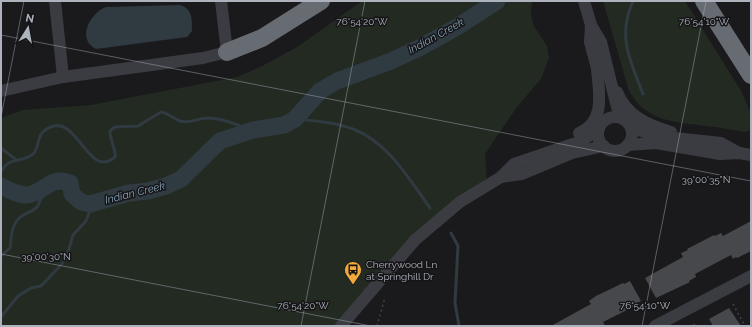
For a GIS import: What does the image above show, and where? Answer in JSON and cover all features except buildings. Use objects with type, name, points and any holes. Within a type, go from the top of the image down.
[{"type":"highway","points":[[227,52],[262,38],[321,1]]},
{"type":"highway","points":[[704,1],[751,75]]},
{"type":"street","points":[[55,1],[63,77]]},
{"type":"street","points":[[1,91],[63,77],[203,58],[227,52],[220,1]]},
{"type":"street","points":[[584,1],[591,25],[601,42],[617,107],[627,123],[632,138],[628,145]]},
{"type":"street","points":[[591,25],[590,42],[607,104],[599,138],[604,146]]},
{"type":"street","points":[[539,155],[552,144],[584,131],[595,120],[600,105],[597,69]]},
{"type":"street","points":[[610,77],[619,97],[634,115],[651,126],[695,139]]},
{"type":"street","points":[[501,177],[514,164],[582,141],[602,124],[614,117],[656,136],[721,142],[745,154]]},
{"type":"street","points":[[341,326],[390,268],[426,230],[460,202],[487,184],[501,177],[522,174],[572,153],[604,146],[617,151],[628,145],[656,142],[720,154],[745,154]]},
{"type":"street","points":[[654,326],[751,276]]},
{"type":"path","points":[[376,326],[384,297]]},
{"type":"path","points":[[733,304],[745,326]]},
{"type":"shaded area","points":[[362,1],[532,1],[531,15],[534,26],[547,46],[549,58],[541,79],[517,107],[485,154],[487,184],[440,218],[341,326],[1,326],[1,118],[23,110],[91,105],[237,77],[262,66],[297,47]]},
{"type":"shaded area","points":[[603,1],[685,1],[741,91],[751,113],[751,130],[745,132],[672,121],[662,119],[644,109],[629,91]]},
{"type":"shaded area","points":[[180,5],[187,9],[191,15],[192,31],[187,37],[96,49],[90,45],[87,39],[86,33],[91,20],[100,10],[106,7]]},
{"type":"waterway","name":"Indian Creek","points":[[1,186],[13,192],[25,195],[37,192],[51,183],[63,181],[70,183],[72,194],[81,202],[90,204],[129,193],[148,191],[166,186],[181,179],[220,141],[253,130],[284,125],[295,119],[320,91],[337,81],[391,61],[419,48],[457,27],[497,1]]},
{"type":"waterway","points":[[633,1],[628,14],[626,26],[627,48],[643,94]]},
{"type":"waterway","points":[[1,172],[8,163],[26,158],[34,153],[42,133],[55,126],[65,128],[73,134],[88,153],[96,160],[105,162],[115,157],[110,131],[115,127],[138,126],[161,112],[184,122],[204,118],[214,118],[253,130]]},
{"type":"waterway","points":[[295,119],[339,125],[353,129],[365,135],[377,143],[397,162],[430,208]]},
{"type":"waterway","points":[[1,148],[15,159]]},
{"type":"waterway","points":[[1,256],[10,248],[12,231],[16,222],[21,216],[38,206],[44,187]]},
{"type":"waterway","points":[[1,317],[18,296],[31,288],[41,286],[61,265],[67,256],[73,235],[86,221],[90,204]]},
{"type":"waterway","points":[[451,233],[458,246],[455,303],[459,326]]},
{"type":"place","name":"Cherrywood Ln at Springhill Dr","points":[[353,285]]}]
